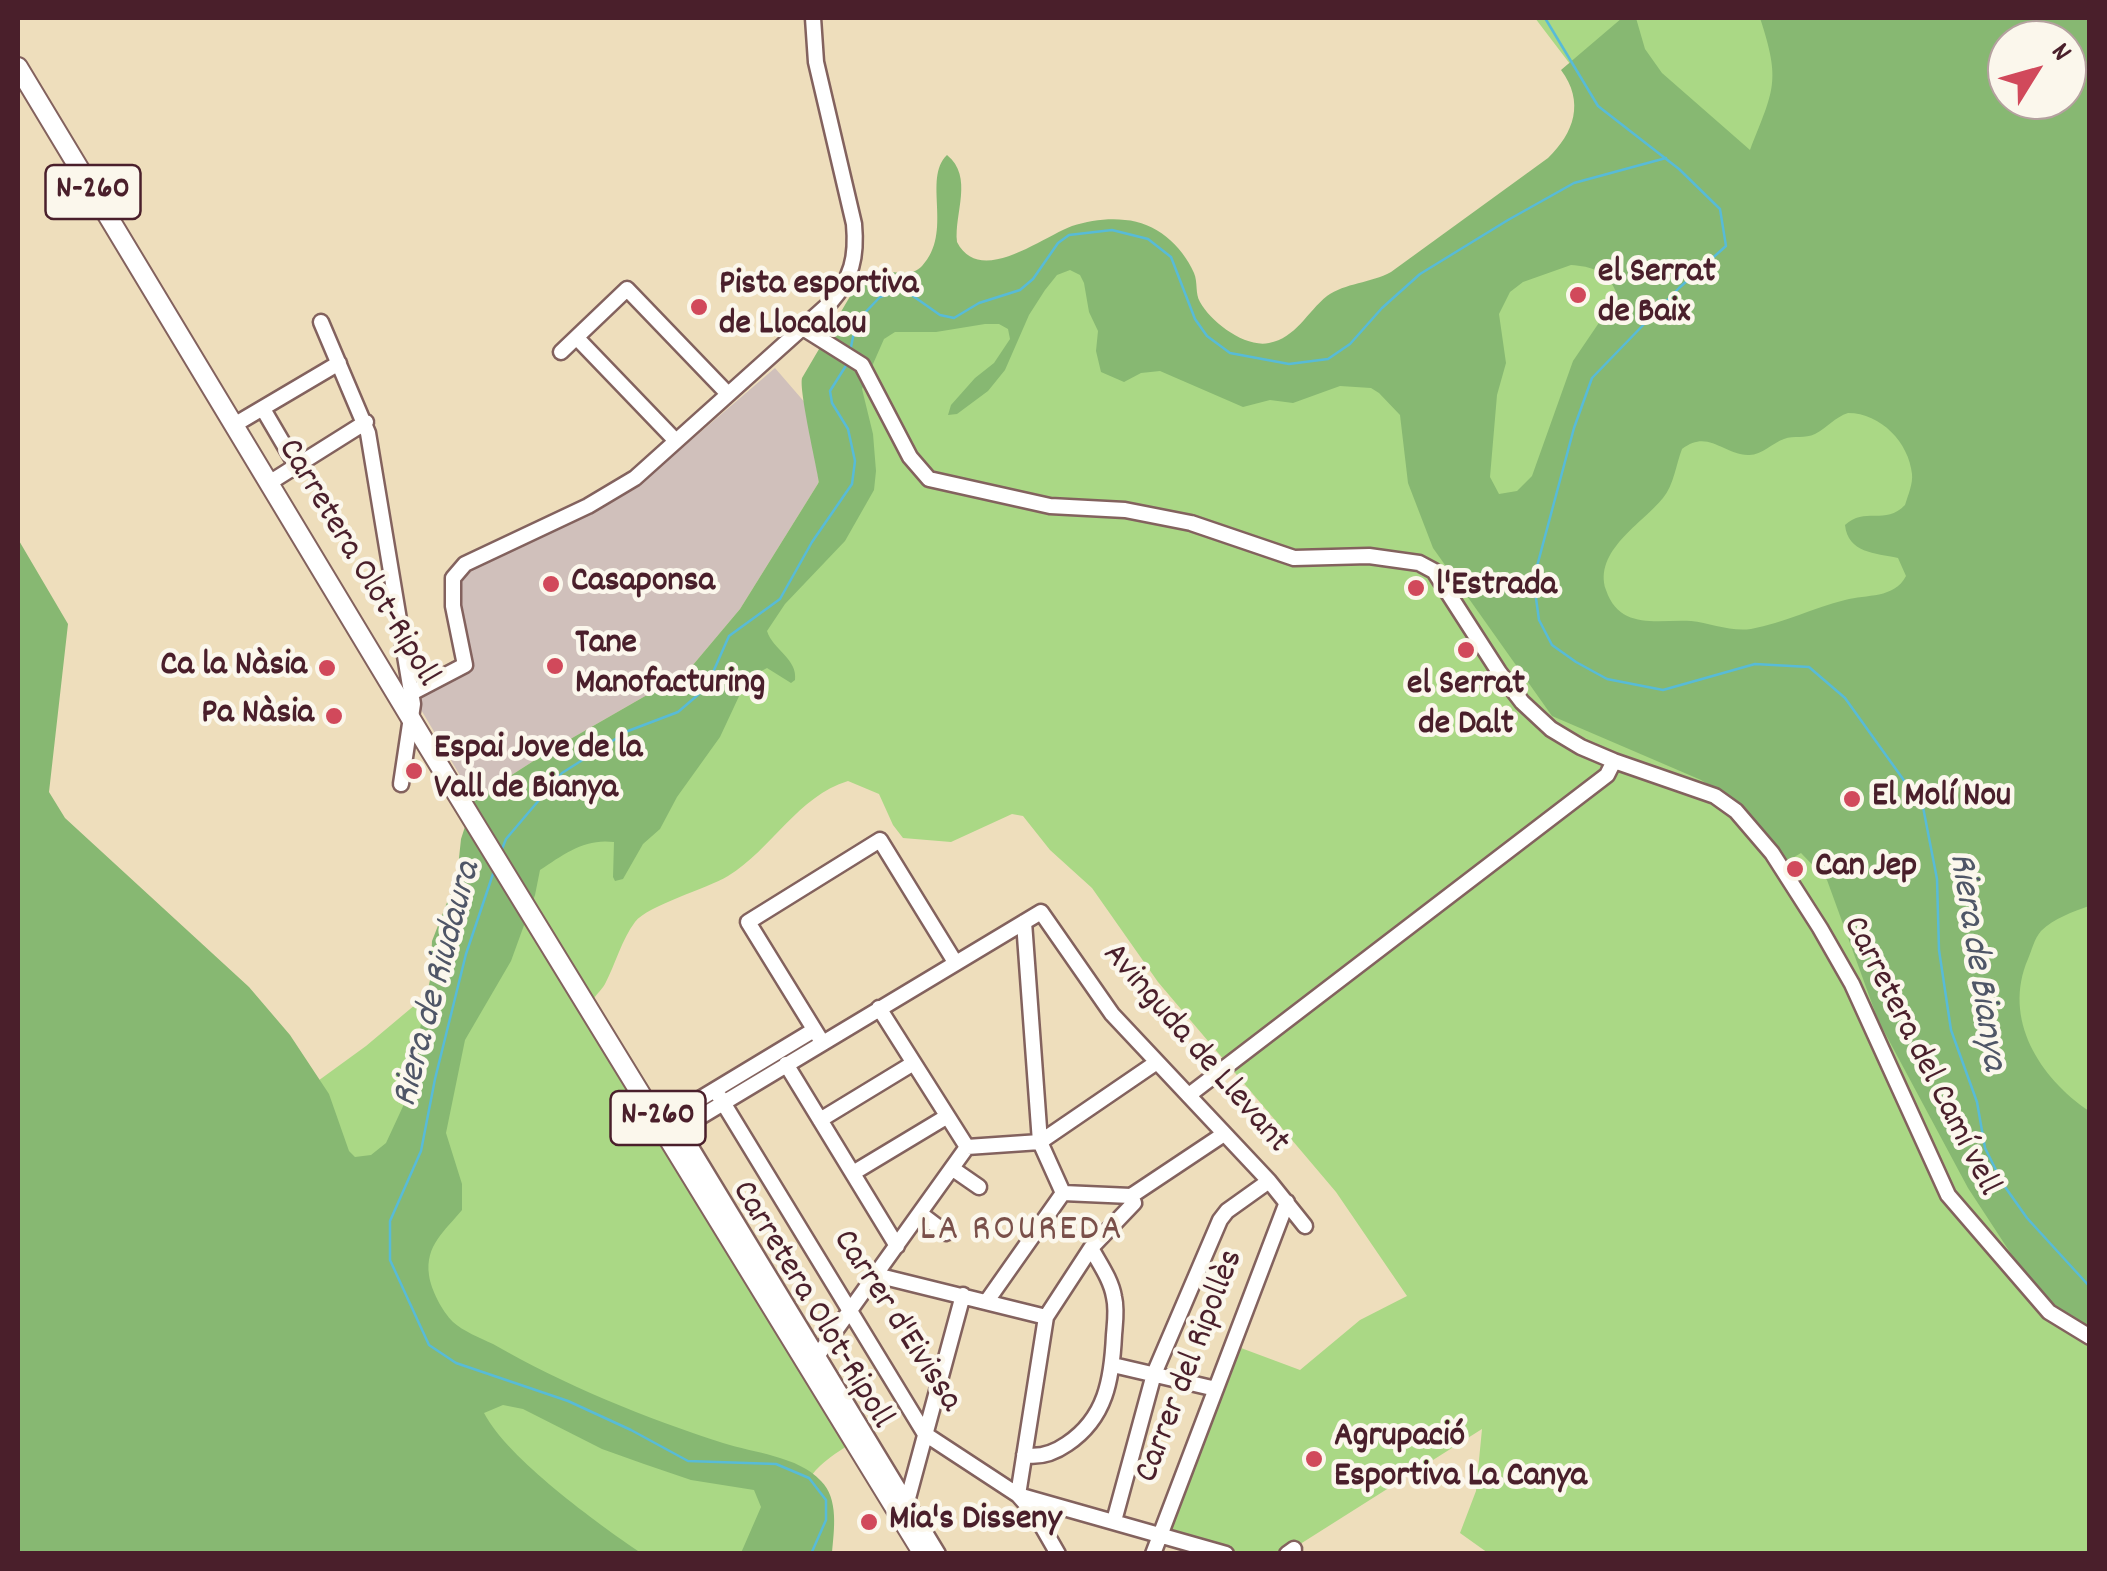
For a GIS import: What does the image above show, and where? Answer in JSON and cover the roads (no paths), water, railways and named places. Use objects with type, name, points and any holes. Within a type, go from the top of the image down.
[{"type":"main road","name":"Carretera Olot-Ripoll","points":[[18,67],[269,483],[405,695],[411,718],[520,896],[674,1120],[922,1554]]},
{"type":"street","points":[[322,322],[366,422],[405,695],[466,665],[452,578],[466,564],[588,506],[635,478],[804,328],[851,275],[856,249],[848,192],[816,62],[813,18]]},
{"type":"street","points":[[562,352],[626,289],[728,394]]},
{"type":"street","name":"Carretera del Camí vell","points":[[804,328],[862,365],[910,457],[929,479],[1050,506],[1125,510],[1191,523],[1294,558],[1368,556],[1419,563],[1434,572],[1522,702],[1551,729],[1614,761],[1655,772],[1715,796],[1728,803],[1760,840],[1820,928],[1852,984],[1948,1195],[2049,1312],[2090,1338]]},
{"type":"street","points":[[577,338],[676,441]]},
{"type":"street","points":[[234,425],[339,363]]},
{"type":"street","points":[[263,409],[296,467]]},
{"type":"street","points":[[269,483],[366,422]]},
{"type":"street","points":[[401,784],[411,718]]},
{"type":"street","points":[[1189,1095],[1607,776],[1614,761]]},
{"type":"street","points":[[818,1036],[748,922],[880,840],[955,962]]},
{"type":"street","name":"Avinguda de Llevant","points":[[1024,922],[1041,912],[1112,1014],[1269,1181],[1305,1226]]},
{"type":"street","points":[[719,1097],[818,1036],[879,1008],[1024,922],[1040,1142],[1062,1193]]},
{"type":"street","points":[[879,1008],[967,1147]]},
{"type":"street","points":[[818,1036],[786,1064],[674,1120],[938,1554]]},
{"type":"street","points":[[967,1147],[1040,1142],[1157,1062]]},
{"type":"street","points":[[786,1064],[897,1246]]},
{"type":"street","points":[[820,1120],[912,1064]]},
{"type":"street","name":"Carrer d'Eivissa","points":[[719,1097],[925,1434],[1018,1494],[1035,1514],[1058,1554]]},
{"type":"street","points":[[853,1173],[946,1117]]},
{"type":"street","points":[[1062,1193],[1131,1196],[1224,1134]]},
{"type":"street","points":[[818,1355],[967,1147]]},
{"type":"street","points":[[953,1169],[978,1187]]},
{"type":"street","points":[[1114,1521],[1154,1374],[1220,1220],[1269,1181]]},
{"type":"street","points":[[987,1301],[1062,1193]]},
{"type":"street","points":[[1131,1196],[1134,1203],[1091,1248],[1046,1316],[1018,1494],[1226,1554]]},
{"type":"street","name":"Carrer del Ripollès","points":[[1153,1554],[1286,1202]]},
{"type":"street","points":[[921,1214],[946,1232]]},
{"type":"street","points":[[1024,1455],[1036,1457],[1060,1449],[1094,1422],[1106,1398],[1113,1365],[1116,1303],[1112,1286],[1091,1248]]},
{"type":"street","points":[[876,1276],[1046,1316]]},
{"type":"street","points":[[907,1502],[963,1295]]},
{"type":"street","points":[[1113,1365],[1216,1389]]},
{"type":"waterway","name":"Riera de Bianya","points":[[1545,18],[1598,106],[1679,169],[1720,209],[1726,246],[1679,288],[1592,378],[1574,428],[1536,570],[1539,620],[1552,645],[1607,679],[1663,690],[1755,664],[1809,667],[1845,698],[1923,807],[1937,879],[1939,950],[1951,1030],[1977,1102],[1985,1148],[2003,1184],[2027,1218],[2090,1287]]},
{"type":"waterway","name":"Riera de Riudaura","points":[[850,352],[856,322],[880,297],[903,289],[940,315],[954,318],[979,303],[1020,290],[1069,235],[1112,230],[1148,239],[1171,257],[1195,319],[1207,336],[1230,353],[1289,364],[1328,359],[1350,344],[1420,274],[1508,220],[1574,183],[1666,158]]},
{"type":"waterway","name":"Riera de Riudaura","points":[[502,849],[506,839],[562,773],[628,731],[678,712],[706,688],[729,636],[780,599],[812,542],[852,484],[855,461],[848,429],[832,403],[830,391],[847,364]]},
{"type":"waterway","name":"Riera de Riudaura","points":[[494,871],[466,954],[421,1151],[390,1221],[390,1260],[429,1345],[456,1363],[568,1401],[688,1461],[776,1464],[809,1478],[826,1500],[826,1520],[811,1554]]},
{"type":"place","name":"el Serrat de Baix","points":[[1578,295]]},
{"type":"place","name":"Pista esportiva de Llocalou","points":[[699,307]]},
{"type":"place","name":"Casaponsa","points":[[551,584]]},
{"type":"place","name":"l'Estrada","points":[[1416,588]]},
{"type":"place","name":"el Serrat de Dalt","points":[[1466,650]]},
{"type":"place","name":"Tane Manofacturing","points":[[555,666]]},
{"type":"place","name":"Ca la Nàsia","points":[[327,668]]},
{"type":"place","name":"Pa Nàsia","points":[[334,716]]},
{"type":"place","name":"Espai Jove de la Vall de Bianya","points":[[414,771]]},
{"type":"place","name":"El Molí Nou","points":[[1852,799]]},
{"type":"place","name":"Can Jep","points":[[1795,869]]},
{"type":"place","name":"Agrupació Esportiva La Canya","points":[[1314,1459]]},
{"type":"place","name":"Mia's Disseny","points":[[869,1522]]},
{"type":"district","name":"LA ROUREDA","points":[[1022,1233]]}]
